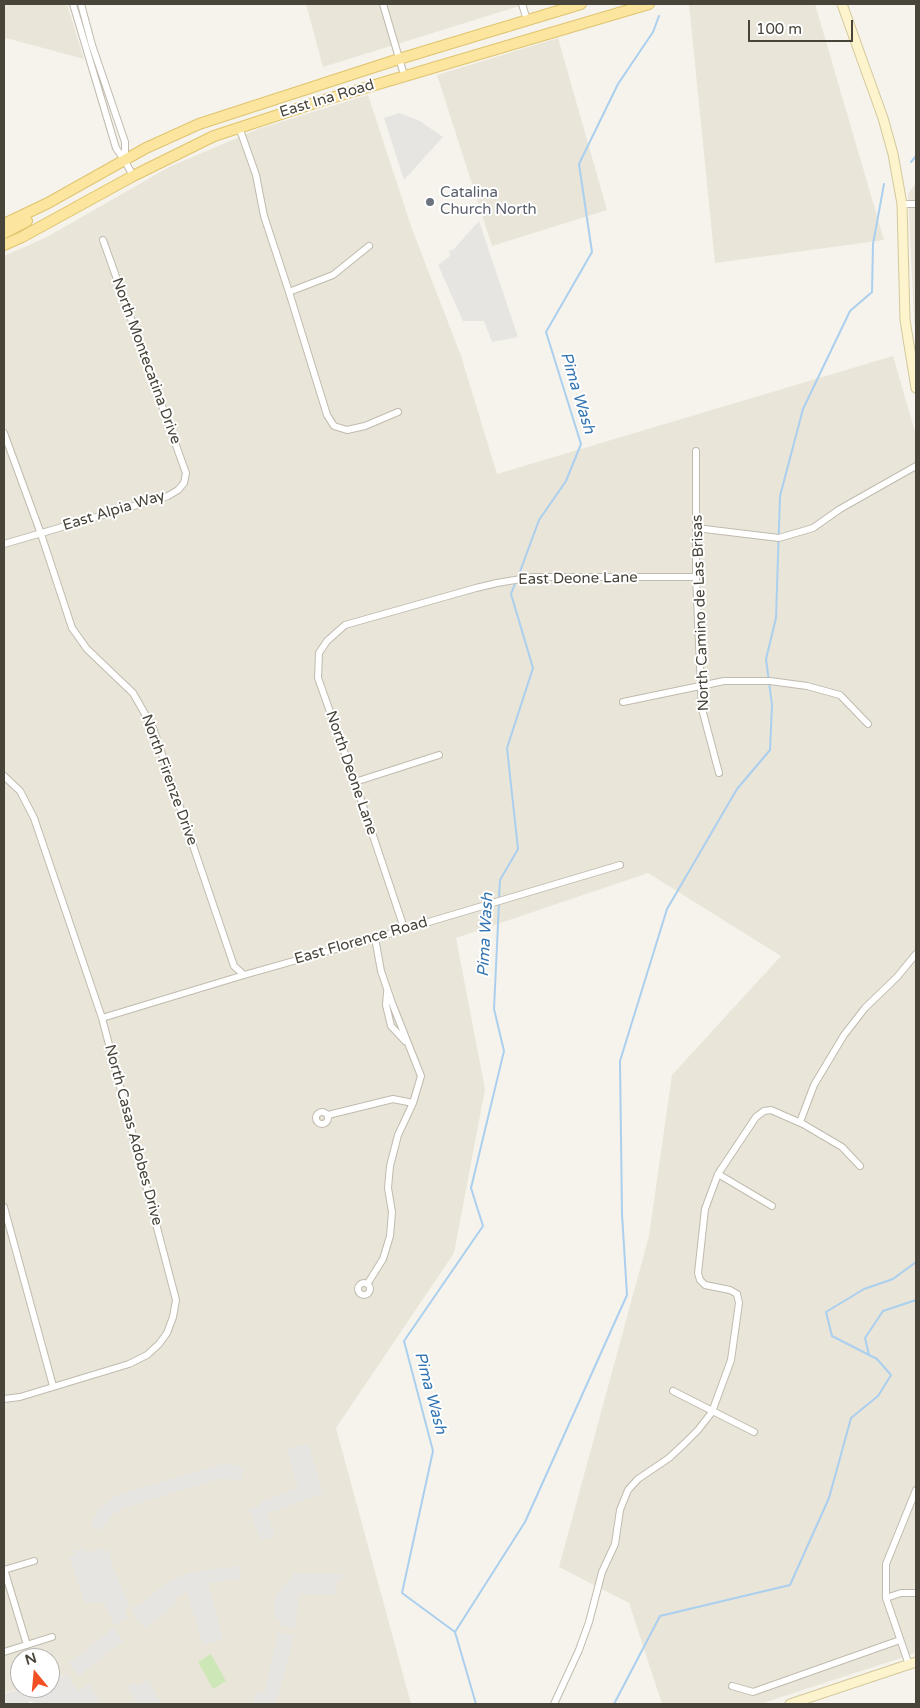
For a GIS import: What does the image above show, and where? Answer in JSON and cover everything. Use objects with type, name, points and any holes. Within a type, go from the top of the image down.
[{"type":"main road","name":"East Ina Road","points":[[4,224],[48,203],[146,148],[199,124],[399,59],[581,4]]},
{"type":"main road","name":"East Ina Road","points":[[4,245],[22,238],[133,176],[214,136],[404,76],[649,4]]},
{"type":"main road","points":[[842,4],[883,118],[893,154],[902,204],[905,320],[916,388]]},
{"type":"main road","points":[[4,233],[27,221],[48,203]]},
{"type":"main road","points":[[790,1704],[913,1663]]},
{"type":"street","points":[[72,4],[116,148],[133,176]]},
{"type":"street","points":[[80,4],[125,142],[125,160]]},
{"type":"street","points":[[383,4],[404,76]]},
{"type":"street","points":[[522,4],[527,20]]},
{"type":"street","points":[[239,127],[256,175],[264,216],[327,415],[334,426],[347,430],[365,426],[398,412]]},
{"type":"street","points":[[902,204],[916,204]]},
{"type":"street","name":"North Montecatina Drive","points":[[103,240],[186,474],[184,483]]},
{"type":"street","points":[[289,292],[333,274],[369,246]]},
{"type":"street","name":"North Firenze Drive","points":[[4,434],[72,628],[87,649],[133,692],[153,728],[234,966],[244,975]]},
{"type":"street","name":"North Camino de Las Brisas","points":[[696,451],[696,577],[702,709],[719,773]]},
{"type":"street","points":[[696,528],[779,538],[813,528],[840,509],[916,466]]},
{"type":"street","name":"East Alpia Way","points":[[4,544],[168,496],[178,490],[184,483]]},
{"type":"street","name":"East Deone Lane","points":[[345,625],[476,588],[533,577],[696,577]]},
{"type":"street","name":"North Deone Lane","points":[[345,625],[327,641],[319,653],[318,678],[404,928]]},
{"type":"street","points":[[623,702],[724,681],[770,681],[807,686],[840,695],[868,724]]},
{"type":"street","points":[[355,782],[439,755]]},
{"type":"street","name":"North Casas Adobes Drive","points":[[4,776],[20,791],[34,818],[102,1018],[176,1300],[173,1317],[167,1333],[147,1355],[129,1364],[20,1397],[4,1399]]},
{"type":"street","name":"East Florence Road","points":[[102,1018],[620,865]]},
{"type":"street","points":[[368,1283],[383,1259],[390,1236],[392,1212],[388,1188],[390,1166],[398,1135],[413,1103],[421,1076],[409,1046],[391,1026],[386,1005],[387,988],[381,971],[375,938]]},
{"type":"street","points":[[800,1122],[814,1085],[844,1035],[865,1008],[897,977],[916,954]]},
{"type":"street","points":[[328,1115],[393,1099],[413,1103]]},
{"type":"street","points":[[554,1704],[582,1641],[602,1572],[614,1544],[620,1510],[628,1490],[638,1479],[669,1458],[698,1430],[712,1412],[731,1360],[739,1303],[738,1292],[705,1285],[698,1281],[706,1208],[718,1174],[762,1108],[800,1122],[842,1147],[860,1166]]},
{"type":"street","points":[[718,1174],[772,1206]]},
{"type":"street","points":[[4,1207],[53,1386]]},
{"type":"street","points":[[673,1392],[754,1432]]},
{"type":"street","points":[[913,1663],[900,1640],[886,1598],[886,1564],[916,1490]]},
{"type":"street","points":[[27,1645],[4,1570],[34,1561]]},
{"type":"street","points":[[886,1598],[901,1593],[916,1593]]},
{"type":"street","points":[[4,1652],[52,1638]]},
{"type":"street","points":[[732,1686],[753,1692],[900,1640]]},
{"type":"shaded area","points":[[4,4],[67,4],[84,59],[6,38],[4,42]]},
{"type":"shaded area","points":[[306,4],[526,4],[323,67]]},
{"type":"shaded area","points":[[689,4],[815,4],[884,240],[715,263]]},
{"type":"shaded area","points":[[558,38],[607,210],[492,246],[437,75]]},
{"type":"shaded area","points":[[368,95],[412,229],[461,356],[497,474],[893,356],[916,435],[916,1653],[760,1704],[662,1704],[629,1603],[559,1567],[649,1236],[672,1075],[781,956],[648,873],[456,938],[485,1089],[454,1253],[336,1428],[411,1704],[84,1704],[67,1674],[60,1676],[60,1648],[10,1648],[10,1691],[4,1693],[4,256],[47,237],[169,167],[258,129]]},
{"type":"shaded area","points":[[399,113],[420,121],[443,137],[404,180],[384,118]]},
{"type":"shaded area","points":[[916,183],[916,335],[908,194]]},
{"type":"shaded area","points":[[479,221],[518,337],[492,342],[484,321],[463,321],[438,265],[450,256],[449,251],[454,249]]},
{"type":"shaded area","points":[[308,1443],[323,1493],[267,1514],[275,1536],[261,1541],[249,1509],[261,1505],[260,1502],[298,1488],[287,1449]]},
{"type":"shaded area","points":[[226,1463],[245,1468],[240,1481],[222,1478],[133,1505],[114,1513],[101,1530],[90,1527],[98,1509],[117,1495]]},
{"type":"shaded area","points":[[85,1548],[87,1553],[103,1548],[104,1551],[109,1550],[114,1570],[130,1607],[124,1610],[128,1619],[114,1625],[104,1603],[85,1603],[69,1556],[75,1555],[74,1551]]},
{"type":"shaded area","points":[[240,1566],[240,1580],[211,1582],[208,1584],[223,1639],[203,1645],[187,1593],[173,1599],[176,1603],[145,1629],[131,1610],[172,1580],[192,1572]]},
{"type":"shaded area","points":[[295,1573],[342,1574],[342,1581],[336,1581],[336,1595],[299,1594],[295,1628],[281,1626],[280,1620],[274,1620],[275,1598]]},
{"type":"shaded area","points":[[113,1628],[123,1641],[79,1676],[69,1663]]},
{"type":"shaded area","points":[[278,1633],[294,1635],[276,1704],[253,1704],[257,1692],[265,1692]]},
{"type":"shaded area","points":[[67,1674],[77,1691],[90,1684],[100,1704],[34,1704],[32,1701],[25,1704],[4,1704],[4,1694],[10,1692],[10,1698],[60,1698],[60,1676]]},
{"type":"shaded area","points":[[148,1679],[161,1704],[137,1704],[127,1686],[135,1682],[137,1685]]},
{"type":"green space","points":[[211,1654],[226,1681],[213,1689],[198,1662]]},
{"type":"waterway","name":"Pima Wash","points":[[518,577],[539,520],[566,481],[581,444],[546,332],[592,252],[579,164],[618,84],[653,32],[659,16]]},
{"type":"waterway","points":[[911,162],[916,156]]},
{"type":"waterway","points":[[455,1632],[525,1522],[627,1295],[622,1214],[620,1061],[667,909],[737,789],[770,750],[772,705],[766,659],[776,618],[780,496],[803,409],[850,311],[872,292],[873,244],[884,184]]},
{"type":"waterway","name":"Pima Wash","points":[[499,898],[500,880],[518,849],[507,748],[533,668],[511,594],[516,581]]},
{"type":"waterway","name":"Pima Wash","points":[[476,1704],[455,1632],[402,1593],[433,1451],[404,1341],[483,1226],[471,1188],[504,1051],[494,1009],[499,903]]},
{"type":"waterway","points":[[614,1704],[660,1616],[790,1585],[829,1498],[851,1418],[878,1396],[891,1375],[877,1359],[832,1336],[826,1312],[864,1289],[893,1279],[916,1262]]},
{"type":"waterway","points":[[869,1355],[865,1338],[883,1311],[916,1300]]},
{"type":"place","name":"Catalina Church North","points":[[430,202]]}]
